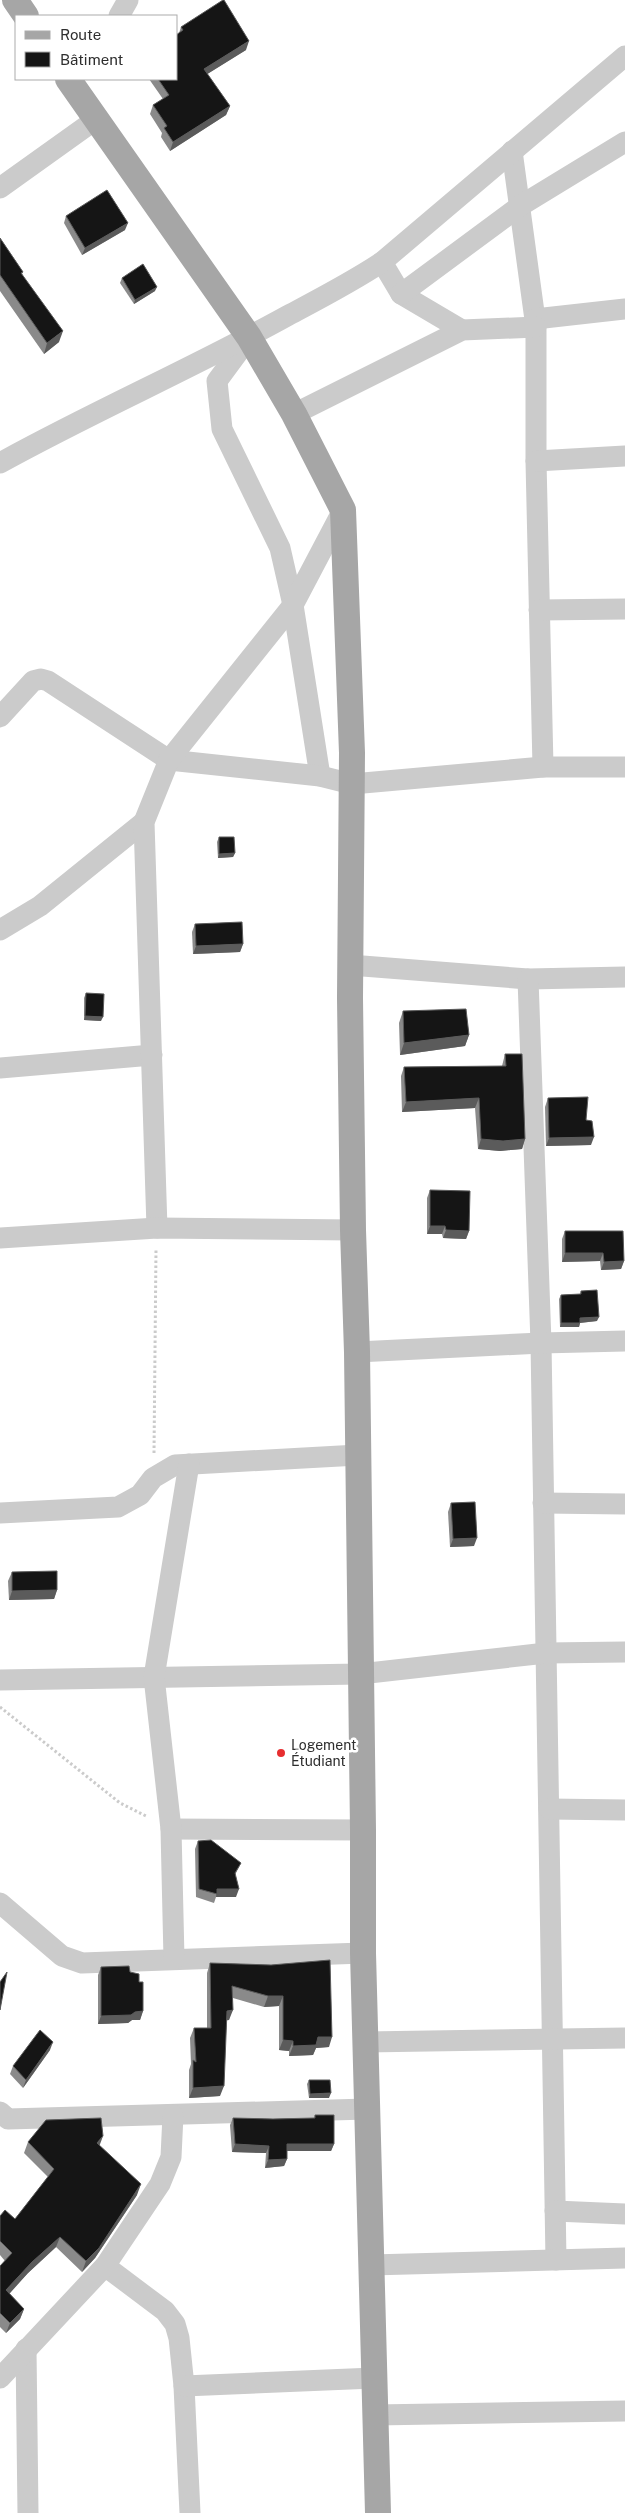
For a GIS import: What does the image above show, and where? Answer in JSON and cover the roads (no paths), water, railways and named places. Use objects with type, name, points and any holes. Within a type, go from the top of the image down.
[{"type":"main road","points":[[15,0],[25,15]]},
{"type":"main road","points":[[69,80],[249,337],[294,414],[343,510],[352,784],[350,965],[353,1230],[357,1352],[363,1953],[378,2513]]},
{"type":"street","points":[[120,15],[128,0]]},
{"type":"street","points":[[0,463],[64,427],[249,337],[362,276],[382,262],[625,56]]},
{"type":"street","points":[[0,188],[95,120]]},
{"type":"street","points":[[401,294],[520,206],[625,142]]},
{"type":"street","points":[[512,151],[536,323],[536,461],[543,767]]},
{"type":"street","points":[[382,262],[401,294],[462,330]]},
{"type":"street","points":[[294,414],[462,330],[536,323],[625,309]]},
{"type":"street","points":[[249,337],[216,381],[222,428],[280,548],[293,605],[320,776]]},
{"type":"street","points":[[536,461],[625,456]]},
{"type":"street","points":[[157,1228],[144,822],[169,760],[293,605],[343,510]]},
{"type":"street","points":[[539,610],[625,609]]},
{"type":"street","points":[[0,717],[32,681],[41,679],[48,681],[169,760],[320,776],[352,784],[543,767],[625,767]]},
{"type":"street","points":[[0,930],[54,896],[144,822]]},
{"type":"street","points":[[350,965],[528,979],[625,977]]},
{"type":"street","points":[[528,979],[540,1343],[556,2260]]},
{"type":"street","points":[[0,1068],[152,1055]]},
{"type":"street","points":[[0,1238],[157,1228],[353,1230]]},
{"type":"street","points":[[357,1352],[625,1341]]},
{"type":"street","points":[[0,1513],[118,1507],[140,1495],[153,1478],[175,1466],[358,1455]]},
{"type":"street","points":[[174,1960],[171,1829],[154,1676],[189,1464]]},
{"type":"street","points":[[543,1503],[625,1504]]},
{"type":"street","points":[[0,1680],[360,1674],[546,1653],[625,1652]]},
{"type":"street","points":[[549,1809],[625,1810]]},
{"type":"street","points":[[171,1829],[363,1830]]},
{"type":"street","points":[[0,1903],[62,1956],[82,1963],[363,1953]]},
{"type":"street","points":[[365,2042],[625,2038]]},
{"type":"street","points":[[3,2120],[367,2109]]},
{"type":"street","points":[[3,2368],[26,2349],[105,2266],[160,2184],[171,2158],[173,2115]]},
{"type":"street","points":[[555,2211],[625,2214]]},
{"type":"street","points":[[371,2265],[625,2258]]},
{"type":"street","points":[[105,2266],[165,2311],[175,2324],[184,2386],[190,2513]]},
{"type":"street","points":[[26,2349],[28,2513]]},
{"type":"street","points":[[184,2386],[374,2378]]},
{"type":"street","points":[[375,2414],[625,2411]]},
{"type":"place","name":"Logement Étudiant","points":[[281,1753]]}]
